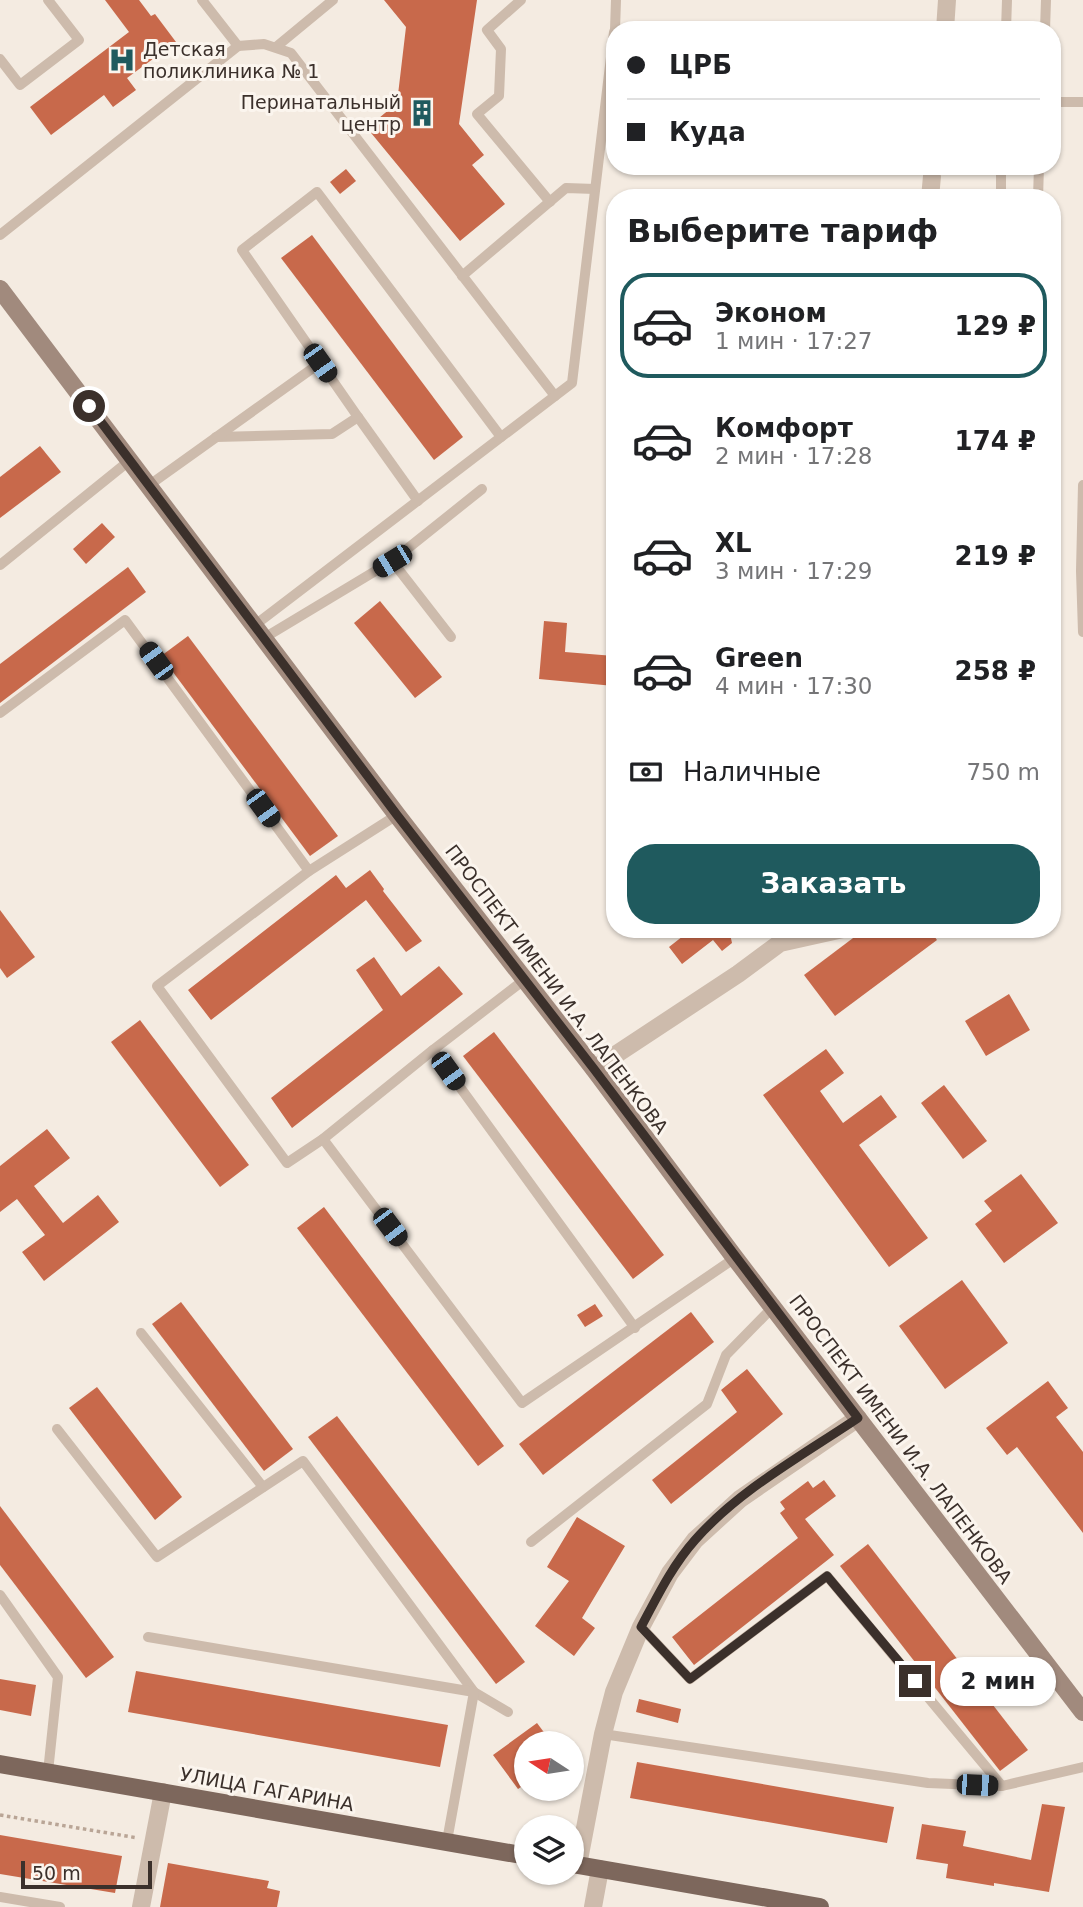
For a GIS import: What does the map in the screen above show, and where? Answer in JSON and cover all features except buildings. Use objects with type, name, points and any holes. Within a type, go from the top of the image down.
[{"type":"main road","name":"ПРОСПЕКТ ИМЕНИ И.А. ЛАПЕНКОВА","points":[[0,289],[397,815],[594,1069],[735,1258],[1083,1712]]},
{"type":"main road","name":"УЛИЦА ГАГАРИНА","points":[[0,1764],[514,1854]]},
{"type":"main road","points":[[584,1865],[820,1907]]},
{"type":"street","points":[[945,21],[947,0]]},
{"type":"street","points":[[594,1069],[738,974],[780,943],[802,938]]},
{"type":"street","points":[[584,1822],[614,1692],[641,1627],[670,1573],[695,1540],[740,1499],[858,1418]]},
{"type":"street","points":[[141,1907],[163,1792]]},
{"type":"street","points":[[593,1907],[600,1868]]},
{"type":"lane","points":[[0,59],[20,85],[79,40],[48,0]]},
{"type":"lane","points":[[202,0],[238,46]]},
{"type":"lane","points":[[276,47],[333,0]]},
{"type":"lane","points":[[521,0],[487,30],[501,49],[499,96],[477,114],[550,202]]},
{"type":"lane","points":[[615,21],[616,0]]},
{"type":"lane","points":[[1006,21],[1007,0]]},
{"type":"lane","points":[[1045,21],[1046,0]]},
{"type":"lane","points":[[0,235],[238,46],[264,44],[276,47],[291,53],[555,396]]},
{"type":"lane","points":[[260,632],[418,501],[572,383],[606,98]]},
{"type":"lane","points":[[1061,102],[1083,102]]},
{"type":"lane","points":[[462,275],[566,188],[595,189]]},
{"type":"lane","points":[[418,501],[242,250],[317,192],[501,437]]},
{"type":"lane","points":[[148,486],[320,363]]},
{"type":"lane","points":[[216,437],[332,434],[358,417]]},
{"type":"lane","points":[[0,565],[129,461]]},
{"type":"lane","points":[[1083,485],[1083,632]]},
{"type":"lane","points":[[260,632],[392,561],[482,489]]},
{"type":"lane","points":[[392,561],[451,637]]},
{"type":"lane","points":[[0,713],[125,620],[309,871]]},
{"type":"lane","points":[[397,815],[309,871],[157,986],[288,1163],[323,1139],[433,1049],[524,981]]},
{"type":"lane","points":[[433,1049],[635,1328]]},
{"type":"lane","points":[[323,1139],[523,1403],[735,1258]]},
{"type":"lane","points":[[531,1542],[707,1405],[726,1355],[773,1307]]},
{"type":"lane","points":[[141,1333],[263,1487]]},
{"type":"lane","points":[[57,1429],[157,1557],[303,1461],[474,1692],[447,1841]]},
{"type":"lane","points":[[641,1627],[690,1679],[827,1576],[1002,1786]]},
{"type":"lane","points":[[0,1595],[58,1677],[48,1772]]},
{"type":"lane","points":[[148,1637],[474,1692],[508,1712]]},
{"type":"lane","points":[[603,1734],[929,1783],[1002,1786],[1083,1767]]},
{"type":"lane","points":[[0,1897],[60,1907]]},
{"type":"path","points":[[0,1815],[154,1841]]},
{"type":"place","name":"Детская поликлиника № 1","points":[[122,60]]},
{"type":"place","name":"Перинатальный центр","points":[[422,113]]},
{"type":"route","points":[[89,406],[397,815],[594,1069],[858,1418],[740,1499],[695,1540],[670,1573],[641,1627],[690,1679],[827,1576],[915,1681]]}]
